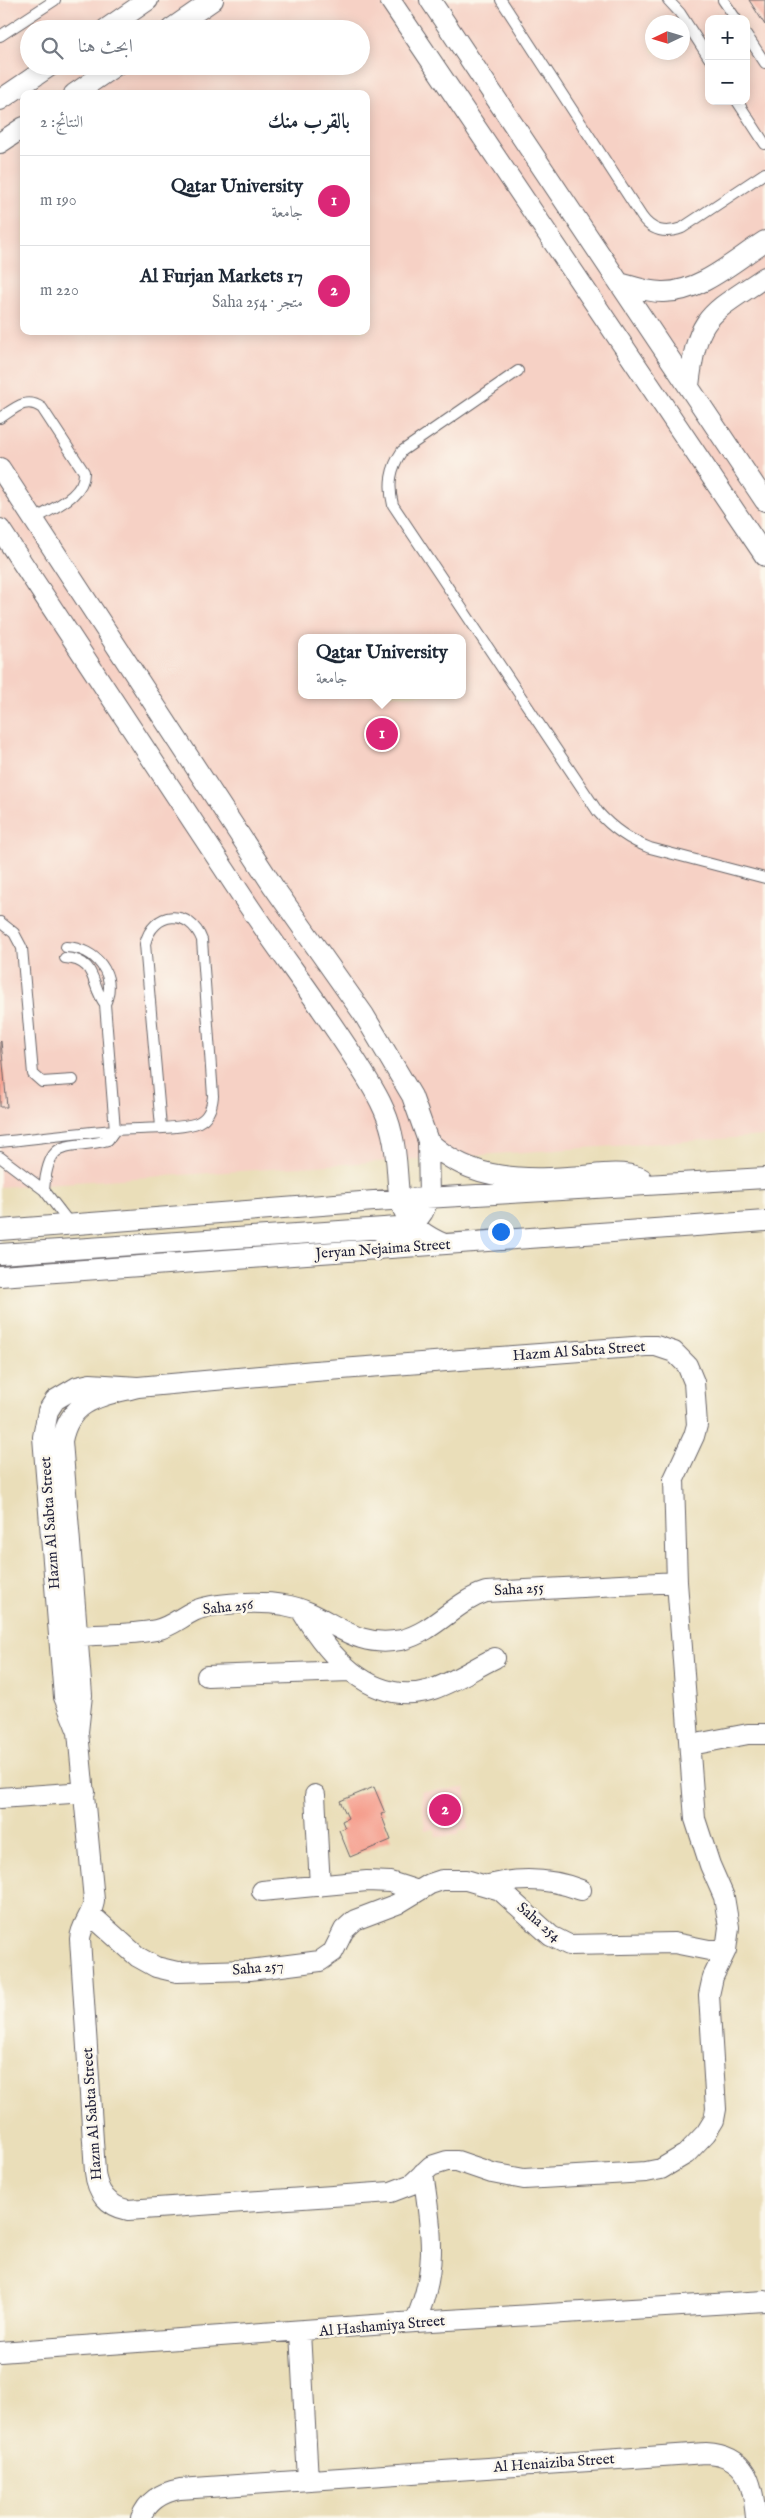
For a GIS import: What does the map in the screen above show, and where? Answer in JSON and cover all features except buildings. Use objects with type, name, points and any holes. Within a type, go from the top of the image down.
[{"type":"street","points":[[119,20],[148,0]]},
{"type":"street","points":[[184,20],[214,0]]},
{"type":"street","points":[[390,0],[765,556]]},
{"type":"street","points":[[430,0],[765,501]]},
{"type":"street","points":[[0,100],[37,75]]},
{"type":"street","points":[[80,90],[102,75]]},
{"type":"street","points":[[0,143],[20,130]]},
{"type":"street","points":[[537,219],[564,200]]},
{"type":"street","points":[[620,283],[663,292],[680,290],[707,278],[765,240]]},
{"type":"street","points":[[689,386],[693,352],[698,334],[707,319],[765,277]]},
{"type":"street","points":[[0,468],[273,886],[364,1015],[404,1080],[419,1112],[428,1140],[429,1198],[423,1212],[413,1226],[397,1239],[377,1250]]},
{"type":"street","points":[[0,529],[247,903],[360,1066],[386,1115],[396,1149],[399,1200],[405,1215],[422,1234],[444,1244]]},
{"type":"street","points":[[247,903],[273,886]]},
{"type":"street","points":[[428,1140],[443,1155],[455,1161],[486,1172],[509,1177],[526,1179],[624,1174],[654,1185]]},
{"type":"street","points":[[0,1230],[399,1200],[765,1178]]},
{"type":"street","name":"Jeryan Nejaima Street","points":[[0,1276],[765,1221]]},
{"type":"street","points":[[0,1254],[413,1226]]},
{"type":"street","name":"Hazm Al Sabta Street","points":[[65,1599],[77,1636],[82,1695],[78,1732],[94,1900],[80,1939],[95,2172],[99,2191],[111,2204],[128,2210],[391,2192],[412,2184],[423,2173],[441,2163],[457,2161],[492,2173],[524,2178],[631,2174],[660,2169],[686,2154],[706,2133],[716,2109],[709,1995],[713,1977],[726,1950],[729,1927],[724,1897],[710,1865],[696,1819],[677,1582],[674,1479],[694,1436],[697,1413],[691,1374],[681,1358],[665,1348],[646,1346],[374,1366],[138,1387],[90,1384],[77,1387],[55,1400],[48,1412],[43,1437],[59,1529],[65,1599],[64,1697],[78,1732]]},
{"type":"street","name":"Hazm Al Sabta Street","points":[[59,1529],[64,1428],[76,1410],[86,1402],[138,1387]]},
{"type":"street","points":[[45,1424],[64,1428]]},
{"type":"street","name":"Saha 255","points":[[376,1641],[401,1640],[426,1631],[464,1601],[486,1592],[677,1582]]},
{"type":"street","name":"Saha 256","points":[[77,1636],[158,1630],[195,1611],[212,1607],[269,1603],[300,1609],[351,1636],[376,1641]]},
{"type":"street","points":[[300,1609],[320,1637],[350,1670],[378,1689],[391,1692],[418,1692],[444,1684],[495,1658]]},
{"type":"street","points":[[206,1676],[350,1670]]},
{"type":"street","points":[[690,1745],[748,1734],[765,1734]]},
{"type":"street","points":[[0,1798],[85,1792]]},
{"type":"street","points":[[315,1795],[320,1886]]},
{"type":"street","name":"Saha 254","points":[[418,1891],[430,1884],[454,1879],[489,1885],[510,1897],[551,1936],[569,1944],[674,1943],[709,1950],[726,1950]]},
{"type":"street","points":[[489,1885],[505,1881],[537,1879],[552,1881],[581,1890]]},
{"type":"street","points":[[262,1891],[378,1881],[418,1891]]},
{"type":"street","name":"Saha 257","points":[[90,1914],[138,1956],[156,1968],[177,1972],[250,1970],[320,1961],[333,1952],[344,1930],[354,1920],[397,1904],[418,1891]]},
{"type":"street","points":[[415,2322],[426,2294],[432,2260],[432,2241],[423,2173]]},
{"type":"street","name":"Al Hashamiya Street","points":[[0,2352],[300,2332],[415,2322],[765,2301]]},
{"type":"street","points":[[300,2332],[308,2480]]},
{"type":"street","name":"Al Henaiziba Street","points":[[141,2518],[154,2499],[171,2490],[716,2454],[734,2461],[747,2475],[754,2494],[756,2518]]},
{"type":"lane","points":[[24,20],[55,0]]},
{"type":"lane","points":[[501,0],[636,209],[652,228],[667,232],[682,228],[765,173]]},
{"type":"lane","points":[[668,0],[680,13],[705,52]]},
{"type":"lane","points":[[724,0],[733,15]]},
{"type":"lane","points":[[0,36],[20,23]]},
{"type":"lane","points":[[750,40],[765,63]]},
{"type":"lane","points":[[740,105],[765,144]]},
{"type":"lane","points":[[518,371],[402,452],[396,461],[391,477],[390,494],[393,506],[598,812],[608,824],[635,842],[650,848],[765,878]]},
{"type":"lane","points":[[0,418],[24,403],[36,404],[42,408],[84,472],[84,478],[79,490],[35,519]]},
{"type":"lane","points":[[0,1142],[115,1130],[186,1126],[201,1122],[210,1110],[213,1096],[202,940],[188,920],[172,917],[164,919],[151,928],[145,944],[161,1127]]},
{"type":"lane","points":[[0,922],[14,933],[22,948],[33,1074],[42,1082],[73,1080]]},
{"type":"lane","points":[[44,1190],[49,1161],[60,1149],[75,1143],[108,1140],[115,1130],[105,1004],[109,989],[104,966],[84,949],[66,947]]},
{"type":"lane","points":[[65,958],[78,960],[88,968],[105,1004]]},
{"type":"lane","points":[[0,1158],[44,1190],[72,1225]]},
{"type":"shaded area","points":[[0,0],[765,0],[765,1136],[0,1187]]},
{"type":"shaded area","points":[[465,1788],[469,1829],[459,1830],[459,1835],[436,1837],[435,1829],[425,1830],[421,1791]]},
{"type":"place","name":"Qatar University","points":[[382,734]]},
{"type":"place","name":"Al Furjan Markets 17","points":[[445,1810]]}]
